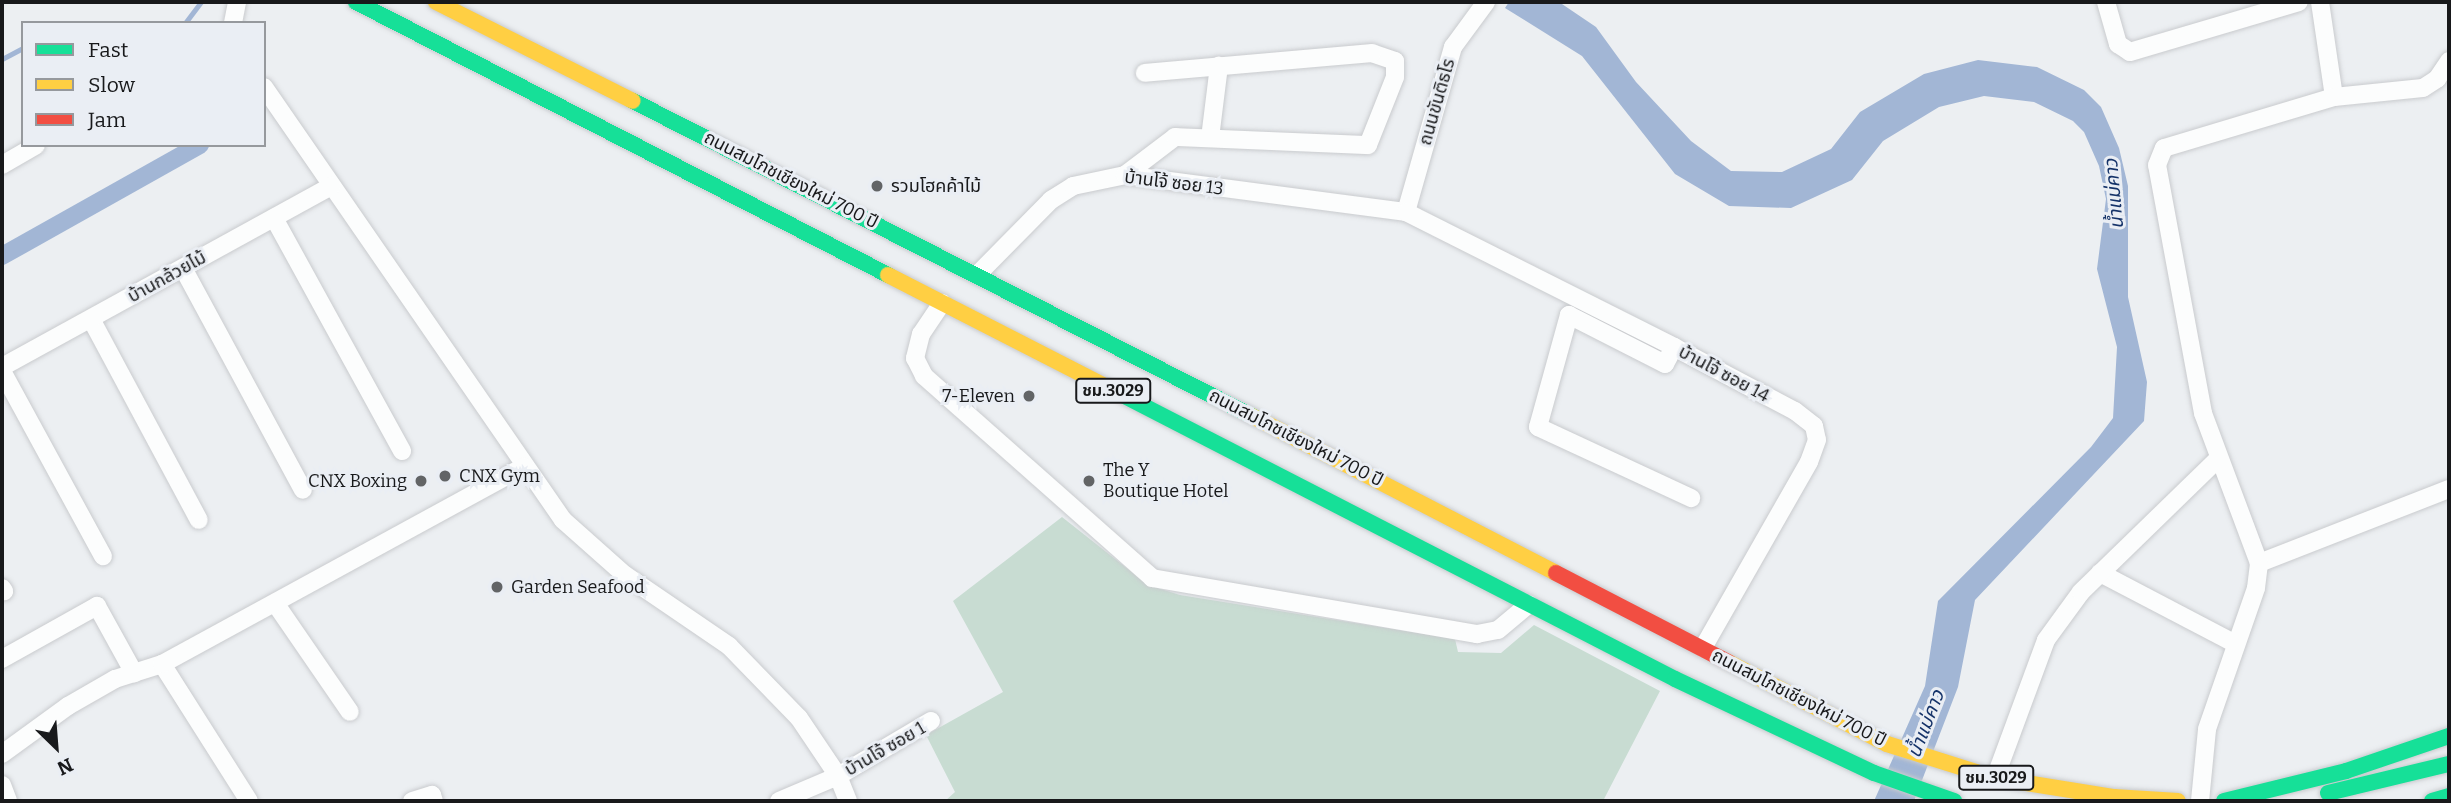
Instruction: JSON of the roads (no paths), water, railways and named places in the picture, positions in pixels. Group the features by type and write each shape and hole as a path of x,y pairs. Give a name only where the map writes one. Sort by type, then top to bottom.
{"main road":[{"name":"ถนนสมโภชเชียงใหม่ 700 ปี","path":"356,2 1529,604 1874,773 1954,801"},
{"name":"ถนนสมโภชเชียงใหม่ 700 ปี","path":"436,2 978,274 1887,744 1942,764 1995,778 2114,797 2178,801"},
{"path":"2224,801 2346,771 2449,736"},
{"path":"2266,801 2345,790 2449,764"},
{"path":"2432,801 2449,796"}],"street":[{"path":"233,21 237,2"},
{"path":"2106,2 2118,44 2130,52 2299,2"},
{"path":"2320,2 2334,97"},
{"name":"ถนนขันติธโร","path":"1406,212 1453,47 1484,4"},
{"path":"1125,175 1175,137 1368,145 1395,77 1395,61 1372,53 1145,73"},
{"path":"2200,801 2207,729 2234,643 2256,588 2259,562 2219,458 2196,385 2157,165 2164,148 2334,97 2423,88 2437,79 2449,61"},
{"path":"1210,138 1219,66"},
{"path":"266,90 563,520 625,575 729,646 799,718 838,776 848,801"},
{"path":"2,165 33,147"},
{"name":"บ้านโจ้ ซอย 13","path":"978,274 1051,200 1073,186 1125,175 1406,212"},
{"name":"บ้านกล้วยไม้","path":"2,369 331,186"},
{"name":"บ้านโจ้ ซอย 14","path":"1406,212 1674,347 1795,411 1814,426 1817,440 1703,648"},
{"path":"274,218 402,451"},
{"path":"183,268 303,490"},
{"path":"942,303 921,334 915,358 925,376 1152,578 1477,634 1498,630 1529,604"},
{"path":"1674,347 1665,364 1569,315 1538,427 1691,498"},
{"path":"91,319 199,520"},
{"path":"2,369 103,556"},
{"path":"1995,778 2046,640 2101,573 2219,458"},
{"path":"2,754 68,706 134,673 162,664 524,467"},
{"path":"2259,562 2449,489"},
{"path":"2101,573 2234,643"},
{"path":"275,603 350,712"},
{"path":"2,659 97,606 134,673"},
{"path":"162,664 248,801"},
{"name":"บ้านโจ้ ซอย 1","path":"779,801 838,776 932,721"},
{"path":"2,785 8,801"},
{"path":"412,801 432,795 434,801"}],"water":[{"name":"น้ำแม่คาว","path":"1509,2 1559,2 1596,27 1636,82 1691,141 1731,171 1782,172 1831,149 1860,112 1924,74 1978,60 2037,67 2084,90 2101,107 2119,148 2128,186 2128,297 2147,382 2144,421 1975,600 1958,687 1914,801 1874,801 1925,686 1938,601 2091,447 2113,418 2117,347 2097,269 2106,199 2099,166 2084,132 2073,121 2034,102 1984,96 1939,107 1883,141 1852,180 1791,208 1729,206 1675,174 1582,56 1505,8"}],"waterway":[{"path":"187,21 201,2"},
{"path":"2,59 21,49"},
{"path":"2,256 196,147"}],"place":[{"name":"รวมโฮคค้าไม้","path":"877,186"},
{"name":"7-Eleven","path":"1029,396"},
{"name":"CNX Gym","path":"445,476"},
{"name":"CNX Boxing","path":"421,481"},
{"name":"The Y Boutique Hotel","path":"1089,481"},
{"name":"Garden Seafood","path":"497,587"}]}
